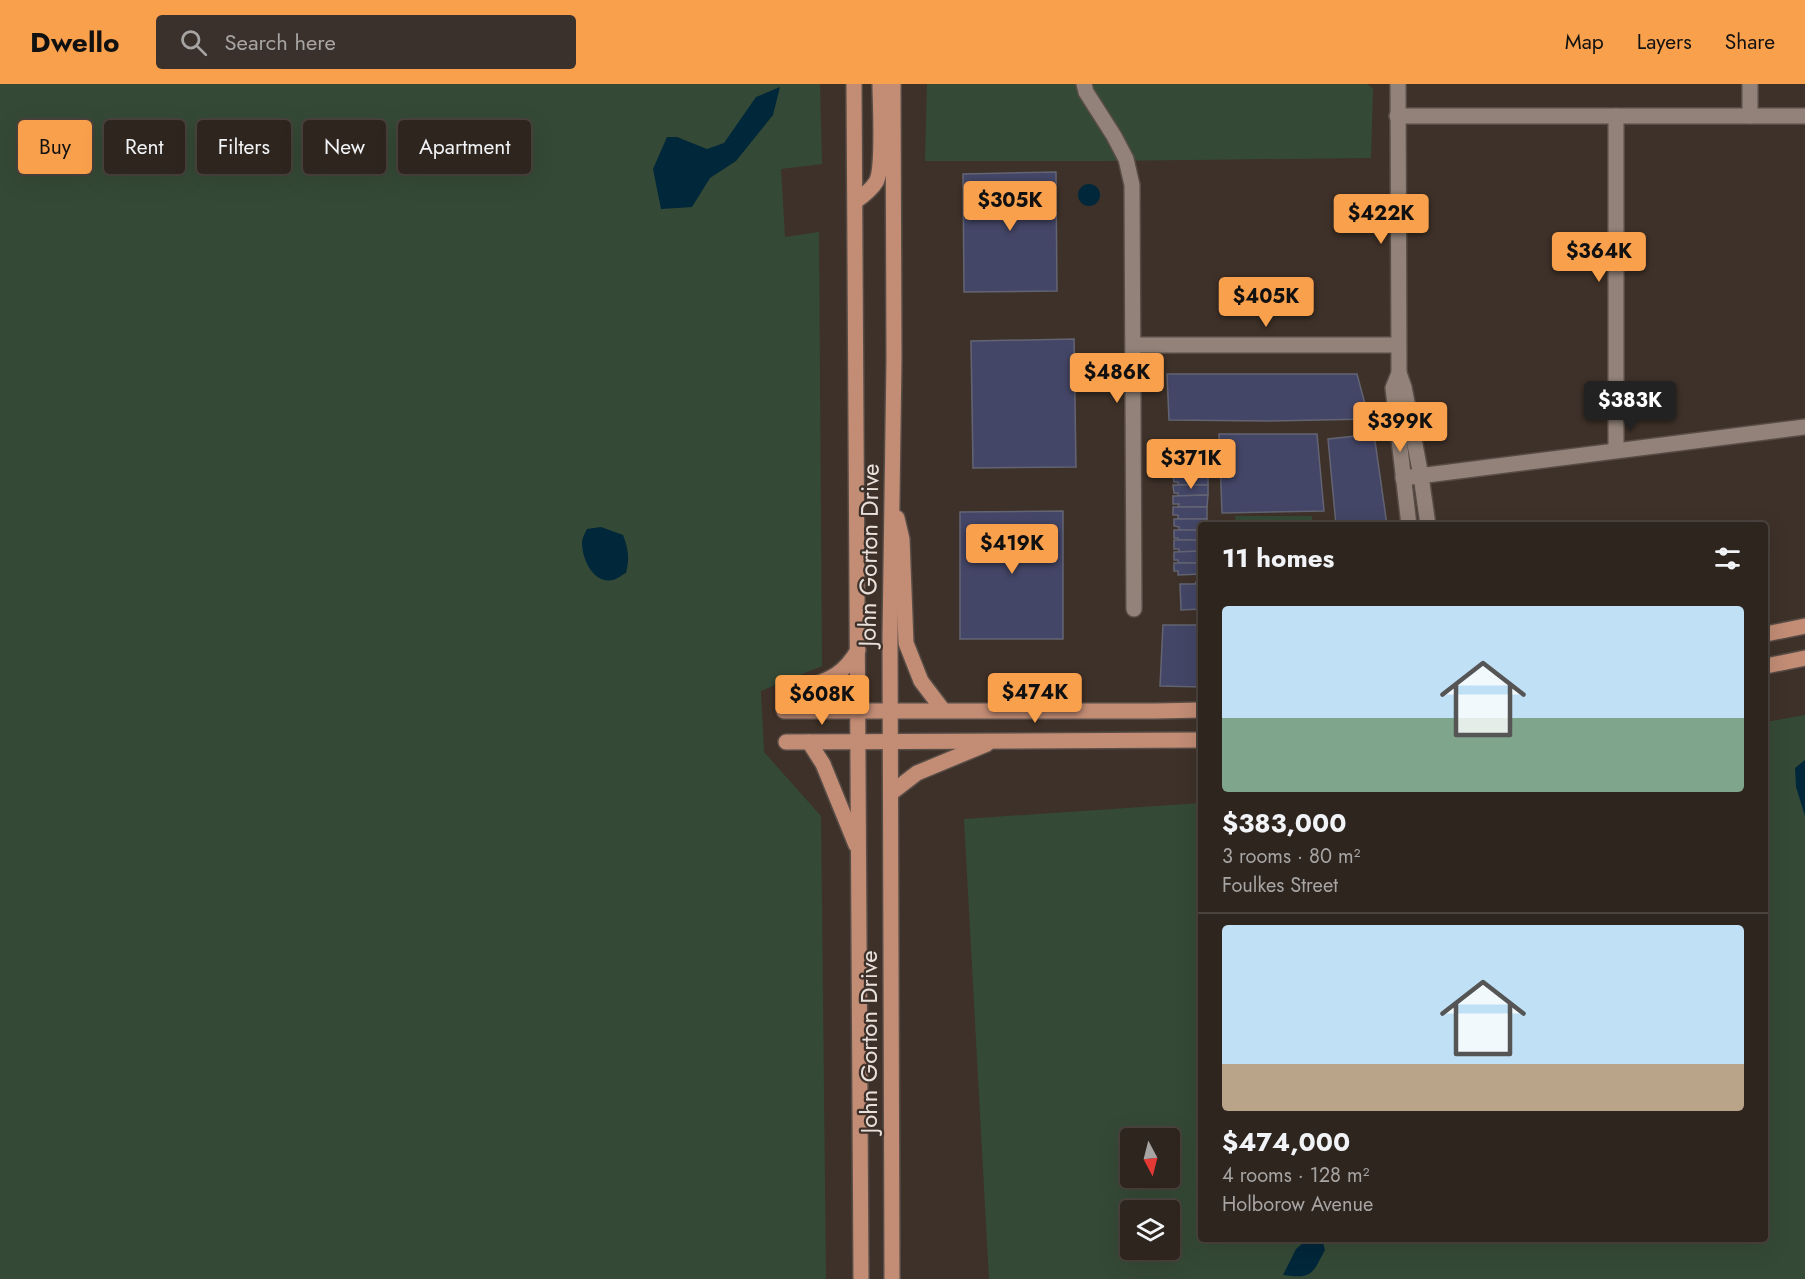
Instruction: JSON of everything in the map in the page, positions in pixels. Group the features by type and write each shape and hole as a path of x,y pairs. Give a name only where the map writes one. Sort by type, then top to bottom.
{"main road":[{"name":"John Gorton Drive","path":"854,84 861,1279"},
{"path":"856,201 877,180 880,155 880,84"},
{"name":"John Gorton Drive","path":"892,1279 890,710 894,359 893,84"},
{"path":"892,495 902,539 906,643 921,681 943,710"},
{"path":"1768,634 1805,626"},
{"path":"858,650 842,672 795,692 784,711 1198,710"},
{"path":"1768,666 1805,658"},
{"path":"786,742 1198,740"},
{"path":"891,793 917,772 995,741"},
{"path":"809,742 823,764 859,853"}],"street":[{"path":"1084,84 1086,92 1126,159 1132,185 1134,609"},
{"path":"1398,84 1399,373 1404,387 1428,522"},
{"path":"1750,84 1750,116"},
{"path":"1397,116 1805,116"},
{"path":"1616,116 1616,450"},
{"path":"1134,345 1398,345"},
{"path":"1399,373 1393,388 1409,522"},
{"path":"1403,478 1805,427"}],"green space":[{"path":"0,84 820,84 822,164 781,169 785,237 819,232 822,666 761,691 764,752 821,816 826,1279 0,1279"},
{"path":"927,84 1367,84 1373,88 1371,158 925,161"},
{"path":"1235,516 1312,516 1312,522 1236,522"},
{"path":"1805,715 1805,1279 989,1279 964,819 1198,803 1198,1242 1768,1242 1768,722"}],"water":[{"path":"780,87 773,115 736,161 710,178 692,207 661,209 653,169 667,137 677,137 707,149 724,143 756,97"},
{"path":"1089,184 1097,187 1100,195 1097,203 1089,206 1081,203 1078,195 1081,187"},
{"path":"601,527 623,535 627,549 626,573 613,580 606,580 594,574 584,556 582,541 587,529"},
{"path":"1805,760 1805,816 1796,787 1795,768"},
{"path":"1304,1242 1323,1242 1325,1250 1310,1273 1300,1276 1283,1275 1296,1249"}],"building":[{"path":"1056,172 1057,291 964,292 963,174"},
{"path":"1074,339 1076,467 973,468 971,341"},
{"path":"1167,374 1357,374 1369,419 1169,420"},
{"path":"1219,434 1317,434 1324,511 1222,513"},
{"path":"1374,434 1387,522 1336,522 1328,439"},
{"path":"1174,451 1208,451 1208,463 1178,463 1178,459 1174,460"},
{"path":"1174,463 1208,463 1208,474 1178,474 1178,471 1174,470"},
{"path":"1173,474 1208,474 1208,485 1178,485 1178,482 1174,482"},
{"path":"1173,485 1208,485 1208,495 1178,496 1178,493 1174,493"},
{"path":"1208,495 1207,507 1178,507 1179,504 1173,504 1173,496"},
{"path":"1173,507 1207,507 1207,519 1178,519 1178,515 1173,515"},
{"path":"1063,511 1063,639 960,639 960,512"},
{"path":"1174,519 1207,519 1207,522 1198,522 1198,530 1179,530 1179,527 1174,526"},
{"path":"1174,530 1198,530 1198,540 1174,538"},
{"path":"1174,540 1198,540 1198,551 1179,552 1179,549 1174,549"},
{"path":"1198,551 1198,563 1178,563 1178,560 1174,560 1174,552"},
{"path":"1174,563 1198,563 1198,574 1178,575 1178,571 1174,571"},
{"path":"1198,582 1198,609 1181,610 1180,584"},
{"path":"1163,625 1198,625 1198,687 1160,686"}]}
